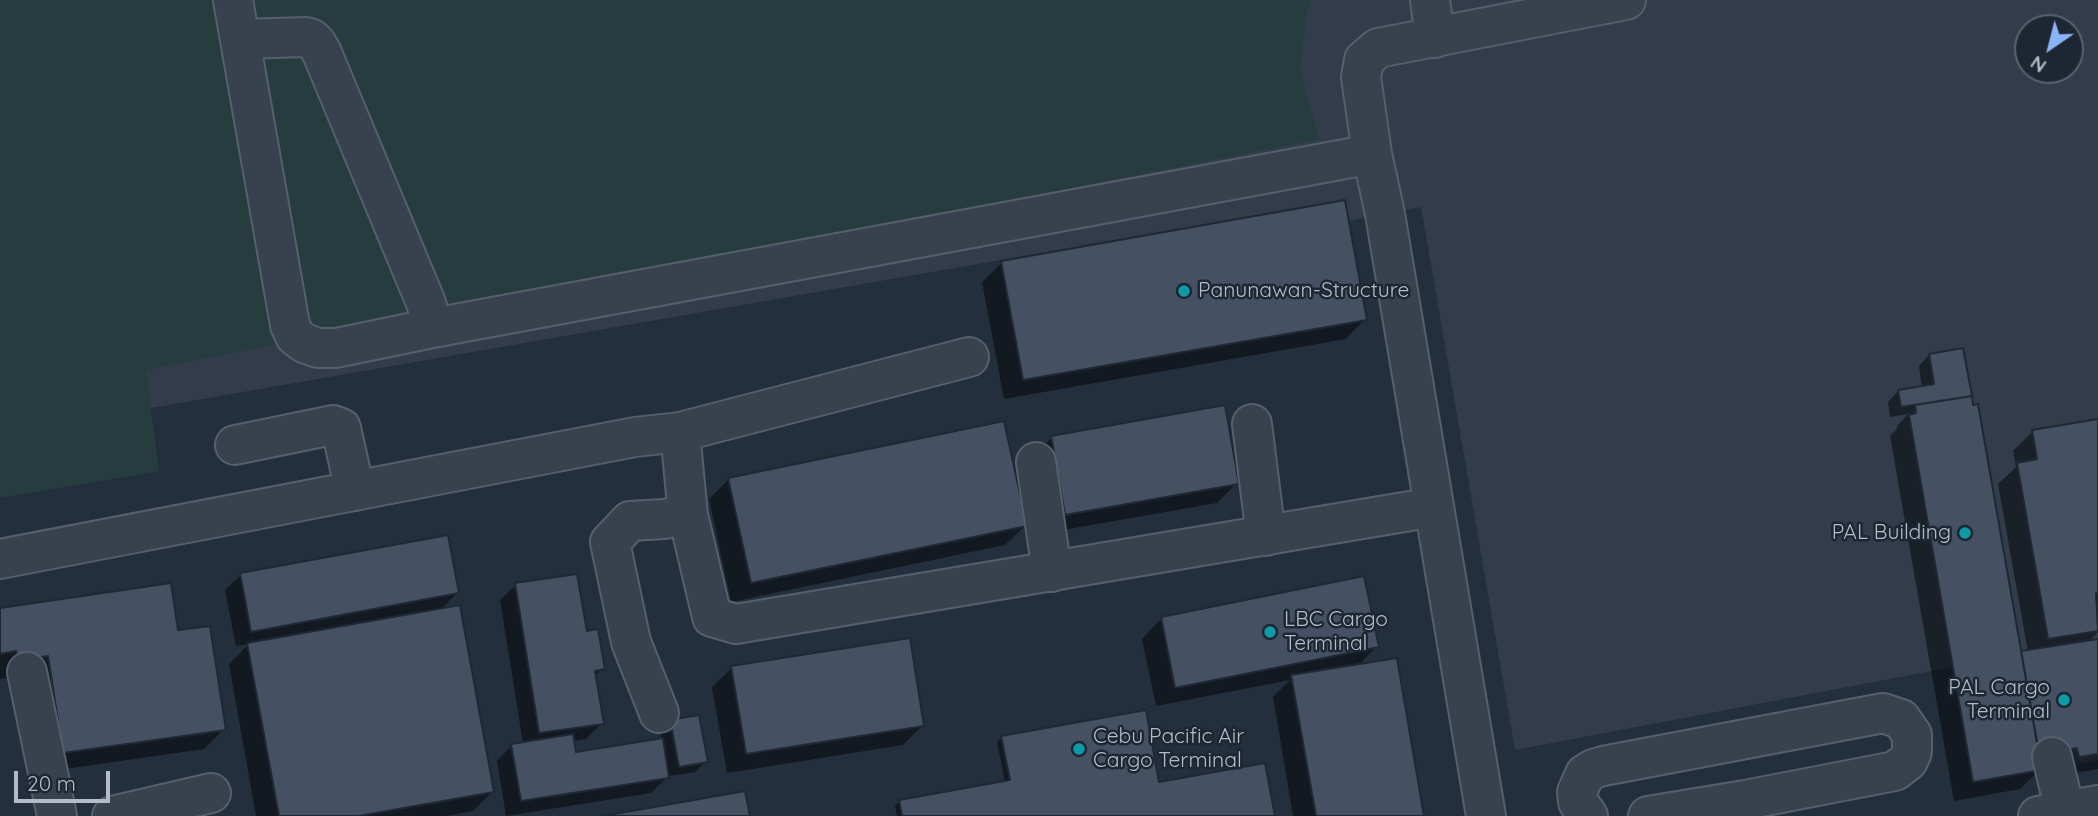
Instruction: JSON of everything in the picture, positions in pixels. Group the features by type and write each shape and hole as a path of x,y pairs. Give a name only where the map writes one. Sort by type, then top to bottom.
{"street":[{"path":"233,0 288,314 295,336 318,348 336,348 1372,155"},
{"path":"1430,0 1435,38"},
{"path":"1486,816 1385,214 1372,155 1362,77 1364,60 1378,48 1626,0"},
{"path":"240,39 306,37 317,44 426,303 433,328"},
{"path":"0,559 635,438 680,432 970,357"},
{"path":"1252,424 1266,536"},
{"path":"235,444 334,425 341,428 355,491"},
{"path":"680,432 688,515 712,617 736,624 1434,507"},
{"path":"1036,462 1052,572"},
{"path":"659,713 631,642 610,542 630,521 688,515"},
{"path":"27,672 57,816"},
{"path":"1588,816 1578,802 1577,792 1585,774 1593,769 1883,713 1901,719 1912,735 1909,761 1895,771 1747,808 1648,816"},
{"path":"1734,741 1747,808"},
{"path":"2053,757 2067,811"},
{"path":"112,816 211,793"}],"shaded area":[{"path":"0,0 2098,0 2098,760 1973,782 1953,667 1515,750 1421,207 1349,221 1345,200 71,422"}],"green space":[{"path":"0,0 1311,0 1307,10 1300,70 1319,139 146,370 159,471 0,498"}],"building":[{"name":"Panunawan-Structure","path":"1345,200 1367,320 1023,380 1001,261"},
{"path":"1963,348 1972,396 1901,407 1898,390 1934,384 1929,354"},
{"name":"PAL Building","path":"1972,396 1973,405 1978,404 2042,770 1973,782 1909,415 1916,413 1915,405"},
{"path":"1225,405 1239,484 1065,515 1051,436"},
{"path":"2098,419 2098,631 2048,639 2017,463 2037,459 2032,430"},
{"path":"1004,421 1027,526 751,583 728,478"},
{"path":"448,535 459,593 251,632 240,573"},
{"path":"577,574 587,631 598,629 605,669 595,671 604,724 539,733 515,583"},
{"name":"LBC Cargo Terminal","path":"1364,576 1379,647 1175,688 1161,617"},
{"path":"171,583 178,630 210,626 226,730 63,753 48,656 18,661 16,651 0,654 0,608"},
{"path":"460,605 494,792 359,816 279,816 247,643"},
{"path":"910,638 924,726 746,754 731,666"},
{"name":"PAL Cargo Terminal","path":"2098,639 2098,754 2079,757 2077,748 2039,755 2021,651"},
{"path":"1397,658 1424,816 1316,816 1291,675"},
{"name":"Cebu Pacific Air Cargo Terminal","path":"1146,710 1159,782 1265,763 1275,816 902,816 899,800 1010,780 1001,736"},
{"path":"699,715 708,762 679,767 670,720"},
{"path":"573,734 576,752 663,738 669,778 521,801 511,744"},
{"path":"745,791 750,816 603,816"}],"place":[{"name":"Panunawan-Structure","path":"1184,291"},
{"name":"PAL Building","path":"1965,533"},
{"name":"LBC Cargo Terminal","path":"1270,632"},
{"name":"PAL Cargo Terminal","path":"2064,700"},
{"name":"Cebu Pacific Air Cargo Terminal","path":"1079,749"}]}
